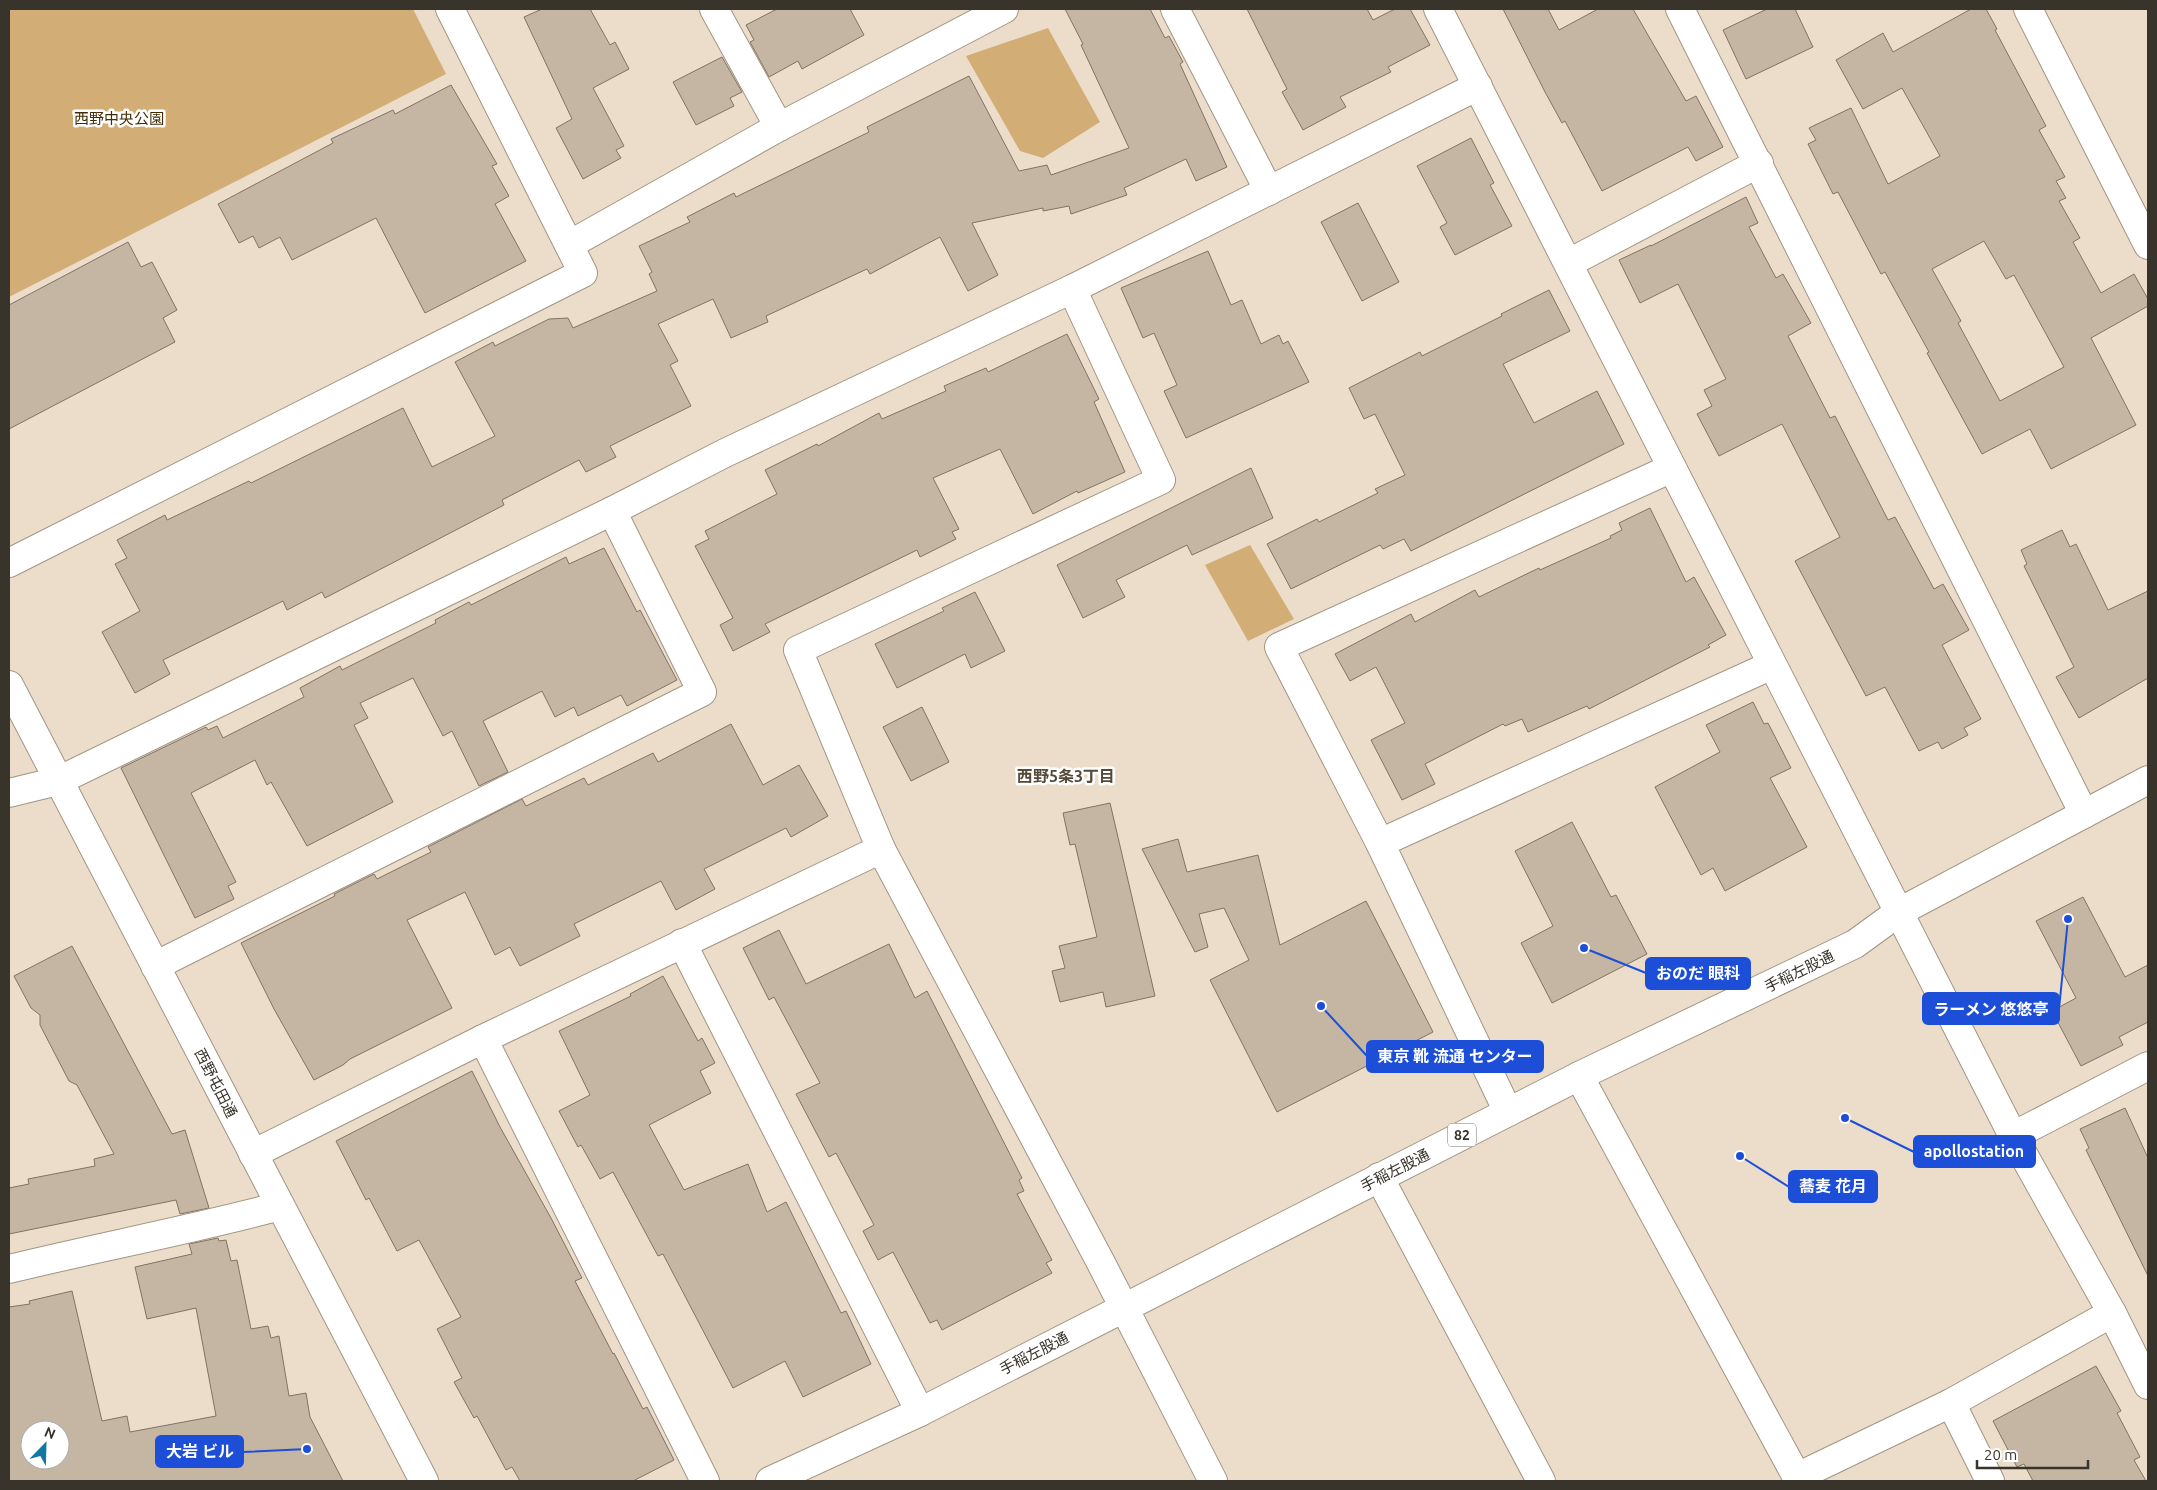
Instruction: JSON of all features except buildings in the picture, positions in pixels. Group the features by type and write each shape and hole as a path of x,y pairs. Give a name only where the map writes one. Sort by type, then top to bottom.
{"street":[{"path":"9,563 583,273 450,9"},
{"path":"714,9 779,127"},
{"path":"569,244 779,127 963,18 1004,9"},
{"path":"1175,9 1269,191"},
{"path":"1438,9 2013,1136 2112,1313 2148,1385"},
{"path":"1680,9 1759,162 2084,814"},
{"path":"2028,9 2148,245"},
{"path":"9,793 58,781 612,511 725,453 1072,289 1478,86"},
{"path":"1569,263 1759,162"},
{"path":"1072,289 1161,480 798,650 881,849 1124,1307 1213,1481"},
{"path":"1508,1112 1380,843 1278,647 1672,468"},
{"path":"155,966 702,692 612,511"},
{"path":"1380,843 1772,665"},
{"name":"西野屯田通","path":"9,685 424,1481"},
{"name":"手稲左股通","path":"770,1481 920,1412 1579,1076 1855,944 1899,912 2148,780"},
{"path":"253,1154 483,1038 881,849"},
{"path":"682,943 920,1412"},
{"path":"483,1038 705,1481"},
{"path":"2013,1136 2148,1066"},
{"path":"1579,1076 1798,1479 1951,1403 2112,1313"},
{"path":"1380,1177 1541,1481"},
{"path":"9,1269 236,1218 280,1206"},
{"path":"1951,1403 1990,1481"}],"green space":[{"name":"西野中央公園","path":"9,9 413,9 446,74 9,297"},
{"path":"1048,28 1100,122 1043,158 1020,151 966,56"},
{"path":"1250,545 1294,619 1248,641 1205,565"}],"place":[{"name":"ラーメン 悠悠亭","path":"2068,919"},
{"name":"おのだ 眼科","path":"1584,948"},
{"name":"東京 靴 流通 センター","path":"1321,1006"},
{"name":"apollostation","path":"1845,1118"},
{"name":"蕎麦 花月","path":"1740,1156"},
{"name":"大岩 ビル","path":"307,1449"}],"district":[{"name":"西野5条3丁目","path":"1066,776"}]}
